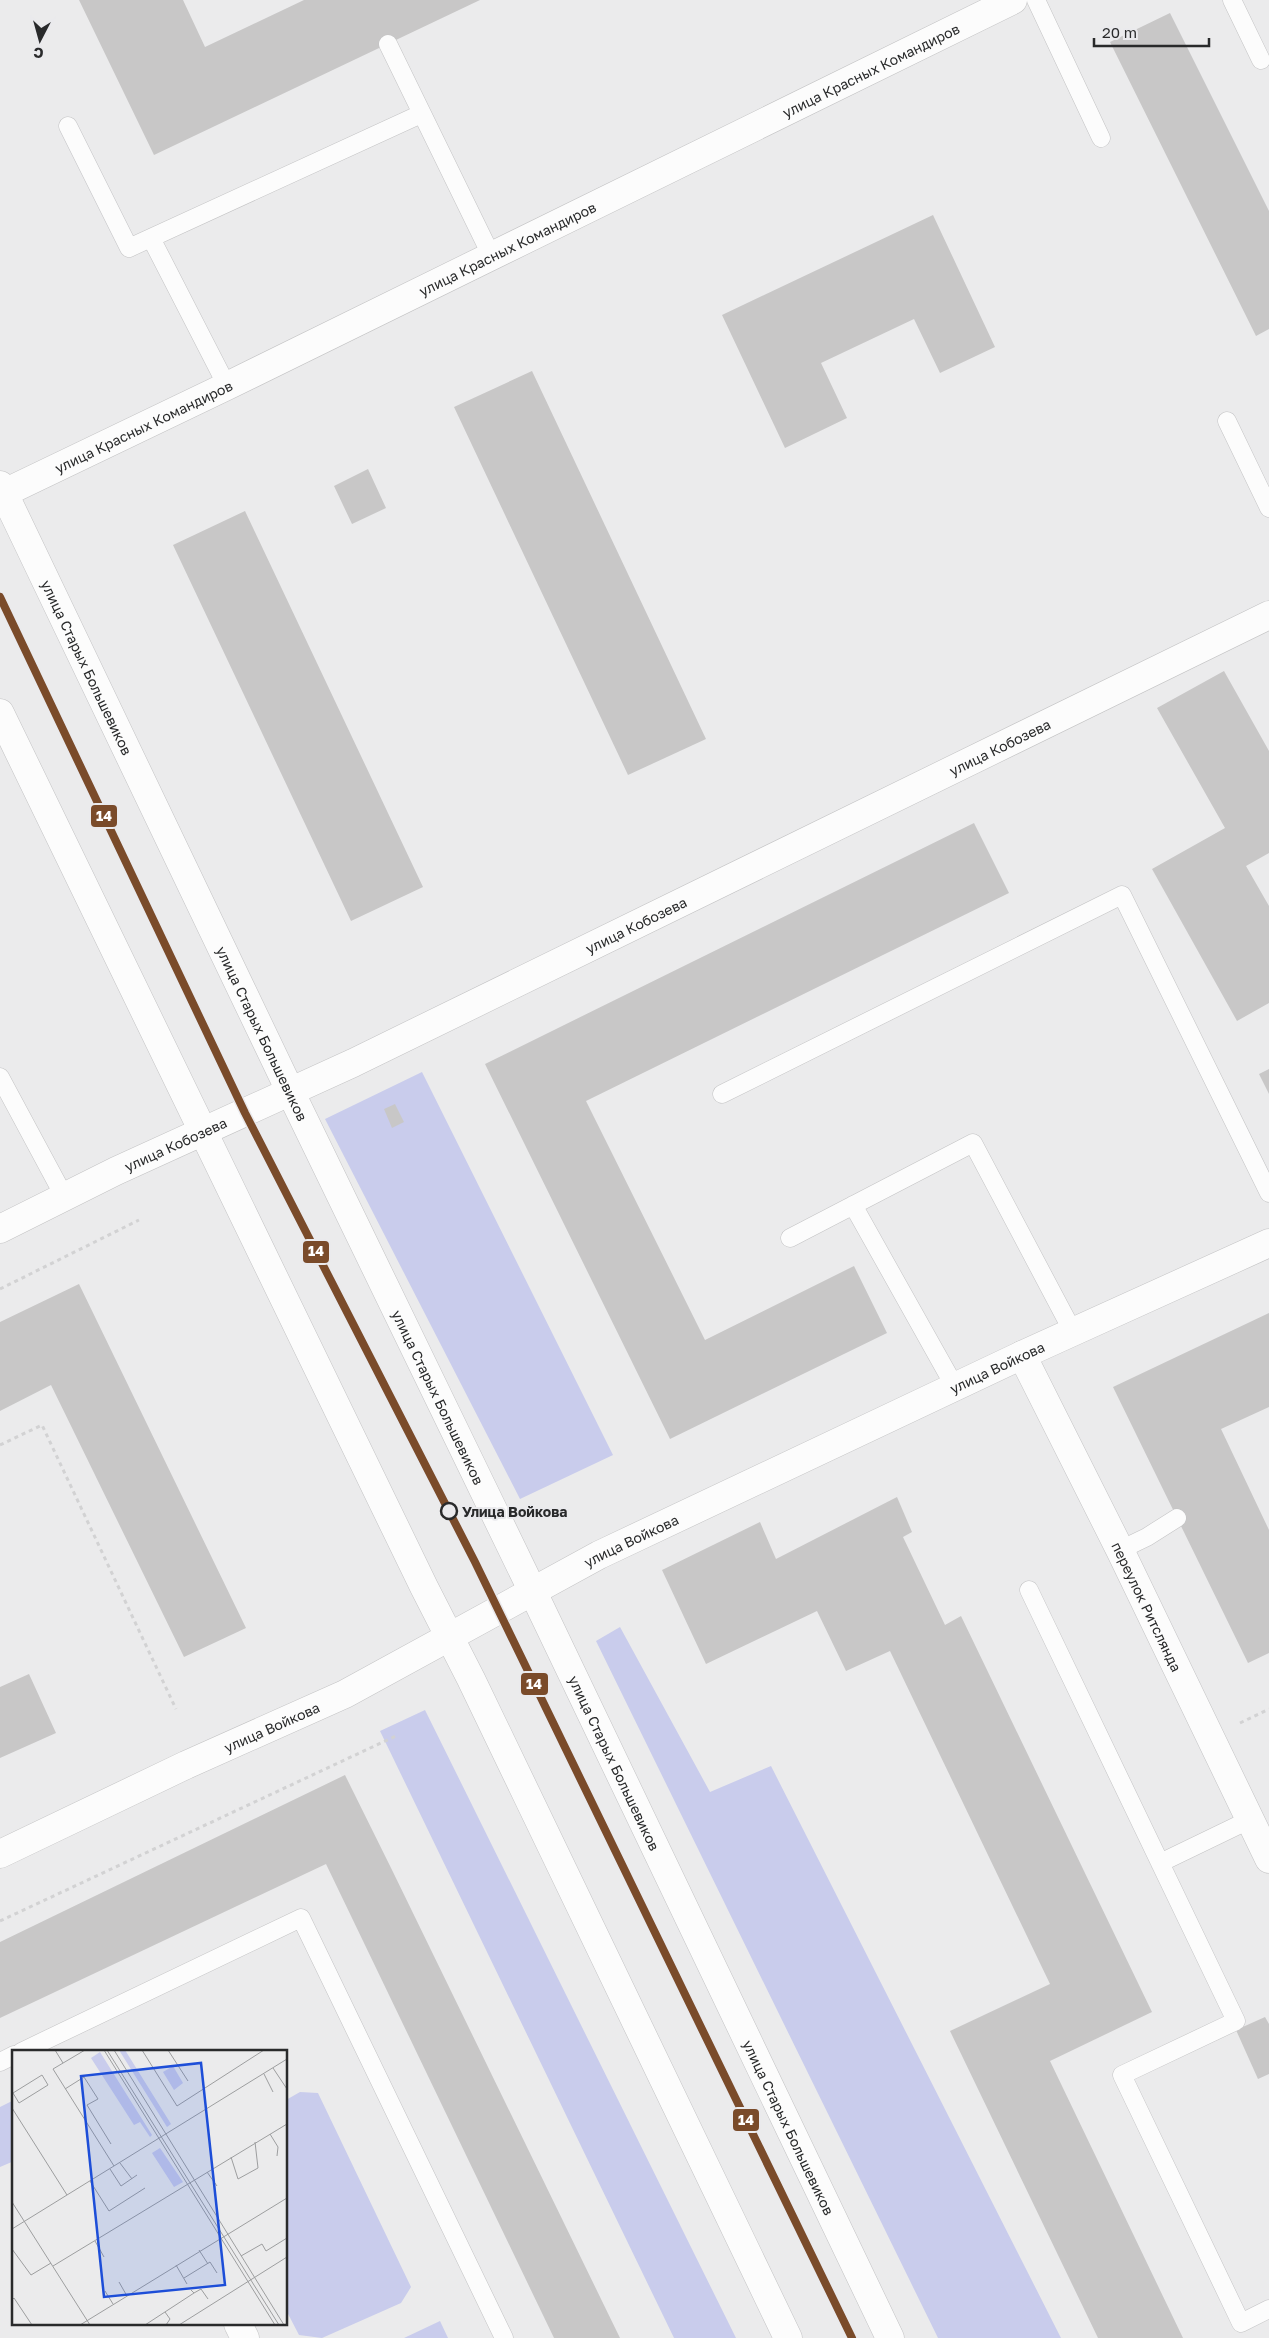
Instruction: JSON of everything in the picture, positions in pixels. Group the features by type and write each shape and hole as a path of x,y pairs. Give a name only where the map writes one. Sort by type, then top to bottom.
{"street":[{"name":"улица Красных Командиров","path":"1,491 227,386 1013,0"},
{"name":"улица Старых Большевиков","path":"1,491 532,1590 890,2338"},
{"name":"улица Кобозева","path":"0,1229 116,1171 291,1093 1269,615"},
{"path":"0,713 448,1636 476,1688 788,2338"},
{"name":"улица Войкова","path":"0,1854 186,1765 345,1694 608,1550 1022,1355 1269,1243"},
{"name":"переулок Ритслянда","path":"1022,1355 1120,1550 1269,1859"},
{"path":"239,2326 244,2338"}],"lane":[{"path":"1036,0 1100,138"},
{"path":"1232,0 1261,60"},
{"path":"388,44 491,255"},
{"path":"68,126 129,248 421,114"},
{"path":"151,238 227,386"},
{"path":"1226,421 1269,508"},
{"path":"722,1094 1122,895 1269,1192"},
{"path":"0,1077 65,1198"},
{"path":"790,1238 973,1143 1073,1332"},
{"path":"853,1205 956,1387"},
{"path":"1120,1550 1147,1537 1177,1518"},
{"path":"1029,1590 1236,2021 1122,2075 1241,2323 1269,2309"},
{"path":"1160,1863 1249,1820"},
{"path":"25,2050 301,1918 504,2338"},
{"path":"0,2062 12,2056"}],"path":[{"path":"0,1289 139,1220"},
{"path":"0,1445 42,1425 176,1709"},
{"path":"1238,1725 1269,1709"},
{"path":"0,1921 398,1735"}],"shaded area":[{"path":"422,1072 613,1455 520,1499 325,1119"},
{"path":"620,1627 710,1792 771,1766 1061,2338 938,2338 596,1641"},
{"path":"425,1710 736,2338 674,2338 380,1731"},
{"path":"300,2092 318,2093 411,2287 401,2303 322,2338 299,2335 288,2314 288,2099"},
{"path":"12,2101 12,2162 0,2167 0,2107"},
{"path":"440,2321 448,2338 404,2338"}],"building":[{"path":"79,0 183,0 205,47 304,0 480,0 154,155"},
{"path":"1170,13 1269,211 1269,329 1256,336 1110,42"},
{"path":"933,215 995,347 940,373 914,319 821,363 847,418 785,448 722,315"},
{"path":"532,371 706,739 628,775 454,407"},
{"path":"368,469 386,508 352,524 334,486"},
{"path":"245,511 423,887 351,921 173,545"},
{"path":"1224,671 1269,751 1269,853 1246,866 1269,906 1269,1003 1237,1021 1152,869 1225,828 1157,708"},
{"path":"974,823 1009,893 586,1101 705,1340 854,1266 887,1333 670,1439 485,1064"},
{"path":"1269,1069 1269,1094 1259,1074"},
{"path":"395,1104 404,1122 392,1128 384,1109"},
{"path":"79,1284 246,1628 184,1657 51,1385 0,1411 0,1322"},
{"path":"1269,1313 1269,1407 1221,1429 1269,1530 1269,1653 1248,1663 1113,1387"},
{"path":"897,1497 912,1532 903,1537 945,1625 961,1616 1152,2012 1050,2061 1183,2338 1098,2338 950,2031 1050,1984 890,1651 846,1671 817,1611 706,1664 662,1570 760,1522 776,1559"},
{"path":"29,1674 56,1733 0,1758 0,1687"},
{"path":"345,1775 620,2338 554,2338 326,1864 0,2018 0,1942"},
{"path":"1265,2017 1269,2024 1269,2074 1258,2079 1236,2030"}],"transit line":[{"name":"14","path":"0,597 245,1113 475,1562 852,2338"}],"place":[{"name":"Улица Войкова","path":"449,1511"}]}
